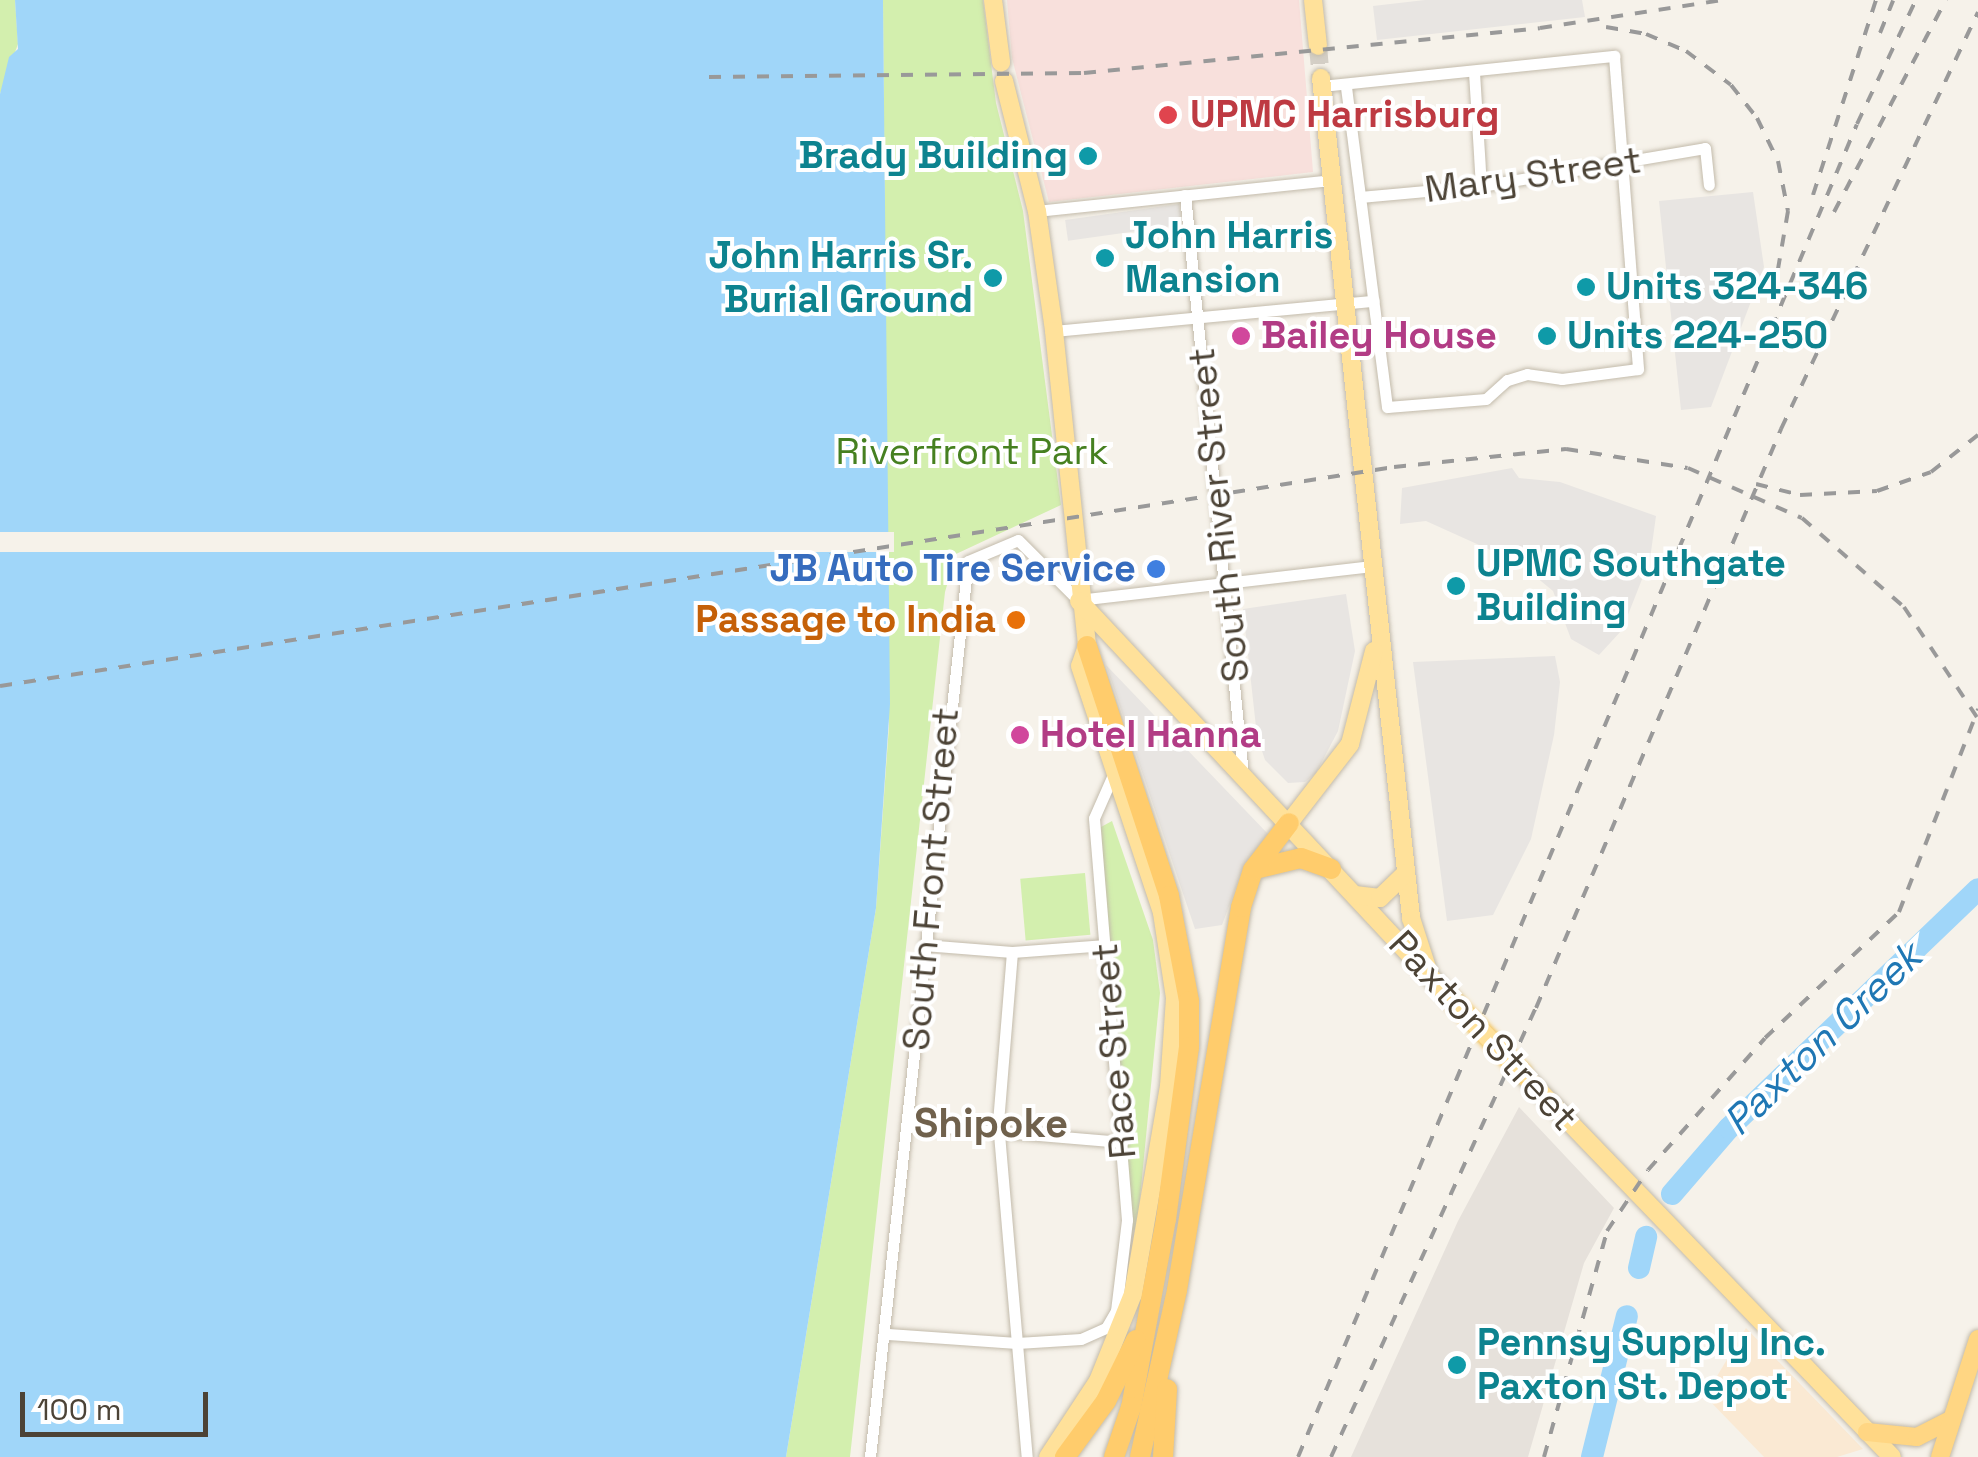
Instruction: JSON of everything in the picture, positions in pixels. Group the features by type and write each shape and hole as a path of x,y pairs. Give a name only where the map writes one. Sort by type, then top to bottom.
{"highway":[{"path":"1087,646 1170,896 1189,1001 1178,1142 1131,1407 1114,1457"},
{"path":"1140,1457 1177,1290 1234,939 1253,870 1289,823"},
{"path":"1253,870 1301,858 1331,869"},
{"path":"1163,1457 1177,1290"},
{"path":"1065,1457 1106,1401 1148,1310"},
{"path":"1940,1457 1978,1339"},
{"path":"1868,1432 1917,1438 1952,1419"}],"main road":[{"path":"994,0 1002,72 1036,211 1054,331 1078,600 1087,646 1080,666 1169,943 1174,1051 1127,1314 1086,1405 1048,1457"},
{"path":"1313,0 1318,46"},
{"path":"1322,82 1406,873 1415,939 1430,977"},
{"name":"Paxton Street","path":"1078,600 1430,977 1892,1457"},
{"path":"1289,823 1338,762 1361,718 1376,606"},
{"path":"1354,894 1380,898 1406,873"}],"street":[{"path":"1322,82 1346,86 1614,56 1638,369 1562,379 1527,374 1506,380 1486,399 1387,407 1346,86"},
{"path":"1474,72 1482,186"},
{"name":"Mary Street","path":"1360,197 1482,186 1705,148 1708,185"},
{"path":"1036,211 1332,180"},
{"name":"South River Street","path":"1185,195 1243,775"},
{"path":"1054,331 1374,301"},
{"name":"South Front Street","path":"872,1457 968,561 1018,540 1078,600"},
{"path":"1078,600 1372,566"},
{"name":"Race Street","path":"1017,1343 1082,1339 1106,1328 1126,1265 1122,1142 1094,818 1113,775"},
{"path":"924,945 1012,952 1106,945"},
{"path":"1012,952 1001,1134 1027,1457"},
{"path":"908,1124 1122,1142"},
{"path":"888,1334 1017,1343"}],"shaded area":[{"name":"UPMC Harrisburg","path":"1007,0 1299,0 1313,172 1049,202 1012,58"},
{"path":"1425,0 1582,0 1585,17 1377,40 1373,6"},
{"path":"1753,192 1764,267 1711,407 1681,410 1659,201"},
{"path":"1179,204 1182,225 1068,241 1065,220"},
{"path":"1512,468 1519,478 1560,482 1656,516 1650,559 1622,630 1599,655 1571,639 1553,591 1519,563 1426,521 1400,524 1402,488"},
{"path":"1346,594 1355,651 1338,731 1316,773 1305,782 1288,783 1265,760 1257,736 1243,609"},
{"path":"1555,656 1560,682 1554,735 1531,839 1493,915 1447,921 1413,662"},
{"path":"1106,665 1269,835 1244,866 1222,925 1195,929"},
{"path":"1519,1107 1614,1208 1584,1263 1528,1457 1351,1457 1458,1221"},
{"path":"1746,1328 1863,1449 1837,1457 1764,1457 1705,1396"}],"green space":[{"path":"0,0 15,0 18,44 0,94"},
{"name":"Riverfront Park","path":"883,0 983,0 996,103 1023,211 1061,505 956,554 945,592 850,1457 786,1457 876,908 889,726"},
{"path":"1112,821 1153,940 1160,993 1137,1229 1130,1231 1101,827"},
{"path":"1085,873 1090,935 1026,940 1020,879"}],"water":[{"path":"15,0 883,0 890,704 876,908 786,1457 0,1457 0,94 9,57 18,49"}],"pier":[{"path":"0,532 894,532 894,552 0,552"}],"waterway":[{"name":"Paxton Creek","path":"1672,1194 1729,1128 1978,889"},
{"name":"Paxton Creek","path":"1639,1268 1646,1237"},
{"name":"Paxton Creek","path":"1592,1457 1627,1316"}],"tunnel":[{"path":"1318,46 1321,78"}],"railway":[{"path":"709,77 1084,73 1540,28 1724,0"},
{"path":"1813,195 1876,0"},
{"path":"1880,33 1893,0"},
{"path":"1298,1457 1857,124 1916,0"},
{"path":"1834,212 1946,0"},
{"path":"1331,1457 1536,1008 1781,429 1978,12"},
{"path":"1606,27 1646,34 1686,51 1731,85 1757,118 1778,161 1788,211 1774,292"},
{"path":"1756,484 1800,495 1877,491 1931,472 1978,435"},
{"path":"0,686 1394,467 1566,449 1688,468 1802,518 1904,607 1978,719"},
{"path":"1544,1457 1607,1231 1648,1170 1765,1038 1899,912 1978,709"}],"place":[{"name":"UPMC Harrisburg","path":"1168,115"},
{"name":"Brady Building","path":"1088,156"},
{"name":"John Harris Mansion","path":"1105,258"},
{"name":"John Harris Sr. Burial Ground","path":"993,278"},
{"name":"Units 324-346","path":"1586,287"},
{"name":"Bailey House","path":"1241,336"},
{"name":"Units 224-250","path":"1547,336"},
{"name":"JB Auto Tire Service","path":"1156,569"},
{"name":"UPMC Southgate Building","path":"1456,586"},
{"name":"Passage to India","path":"1016,620"},
{"name":"Hotel Hanna","path":"1020,735"},
{"name":"Pennsy Supply Inc. Paxton St. Depot","path":"1457,1365"}],"district":[{"name":"Shipoke","path":"991,1124"}]}
